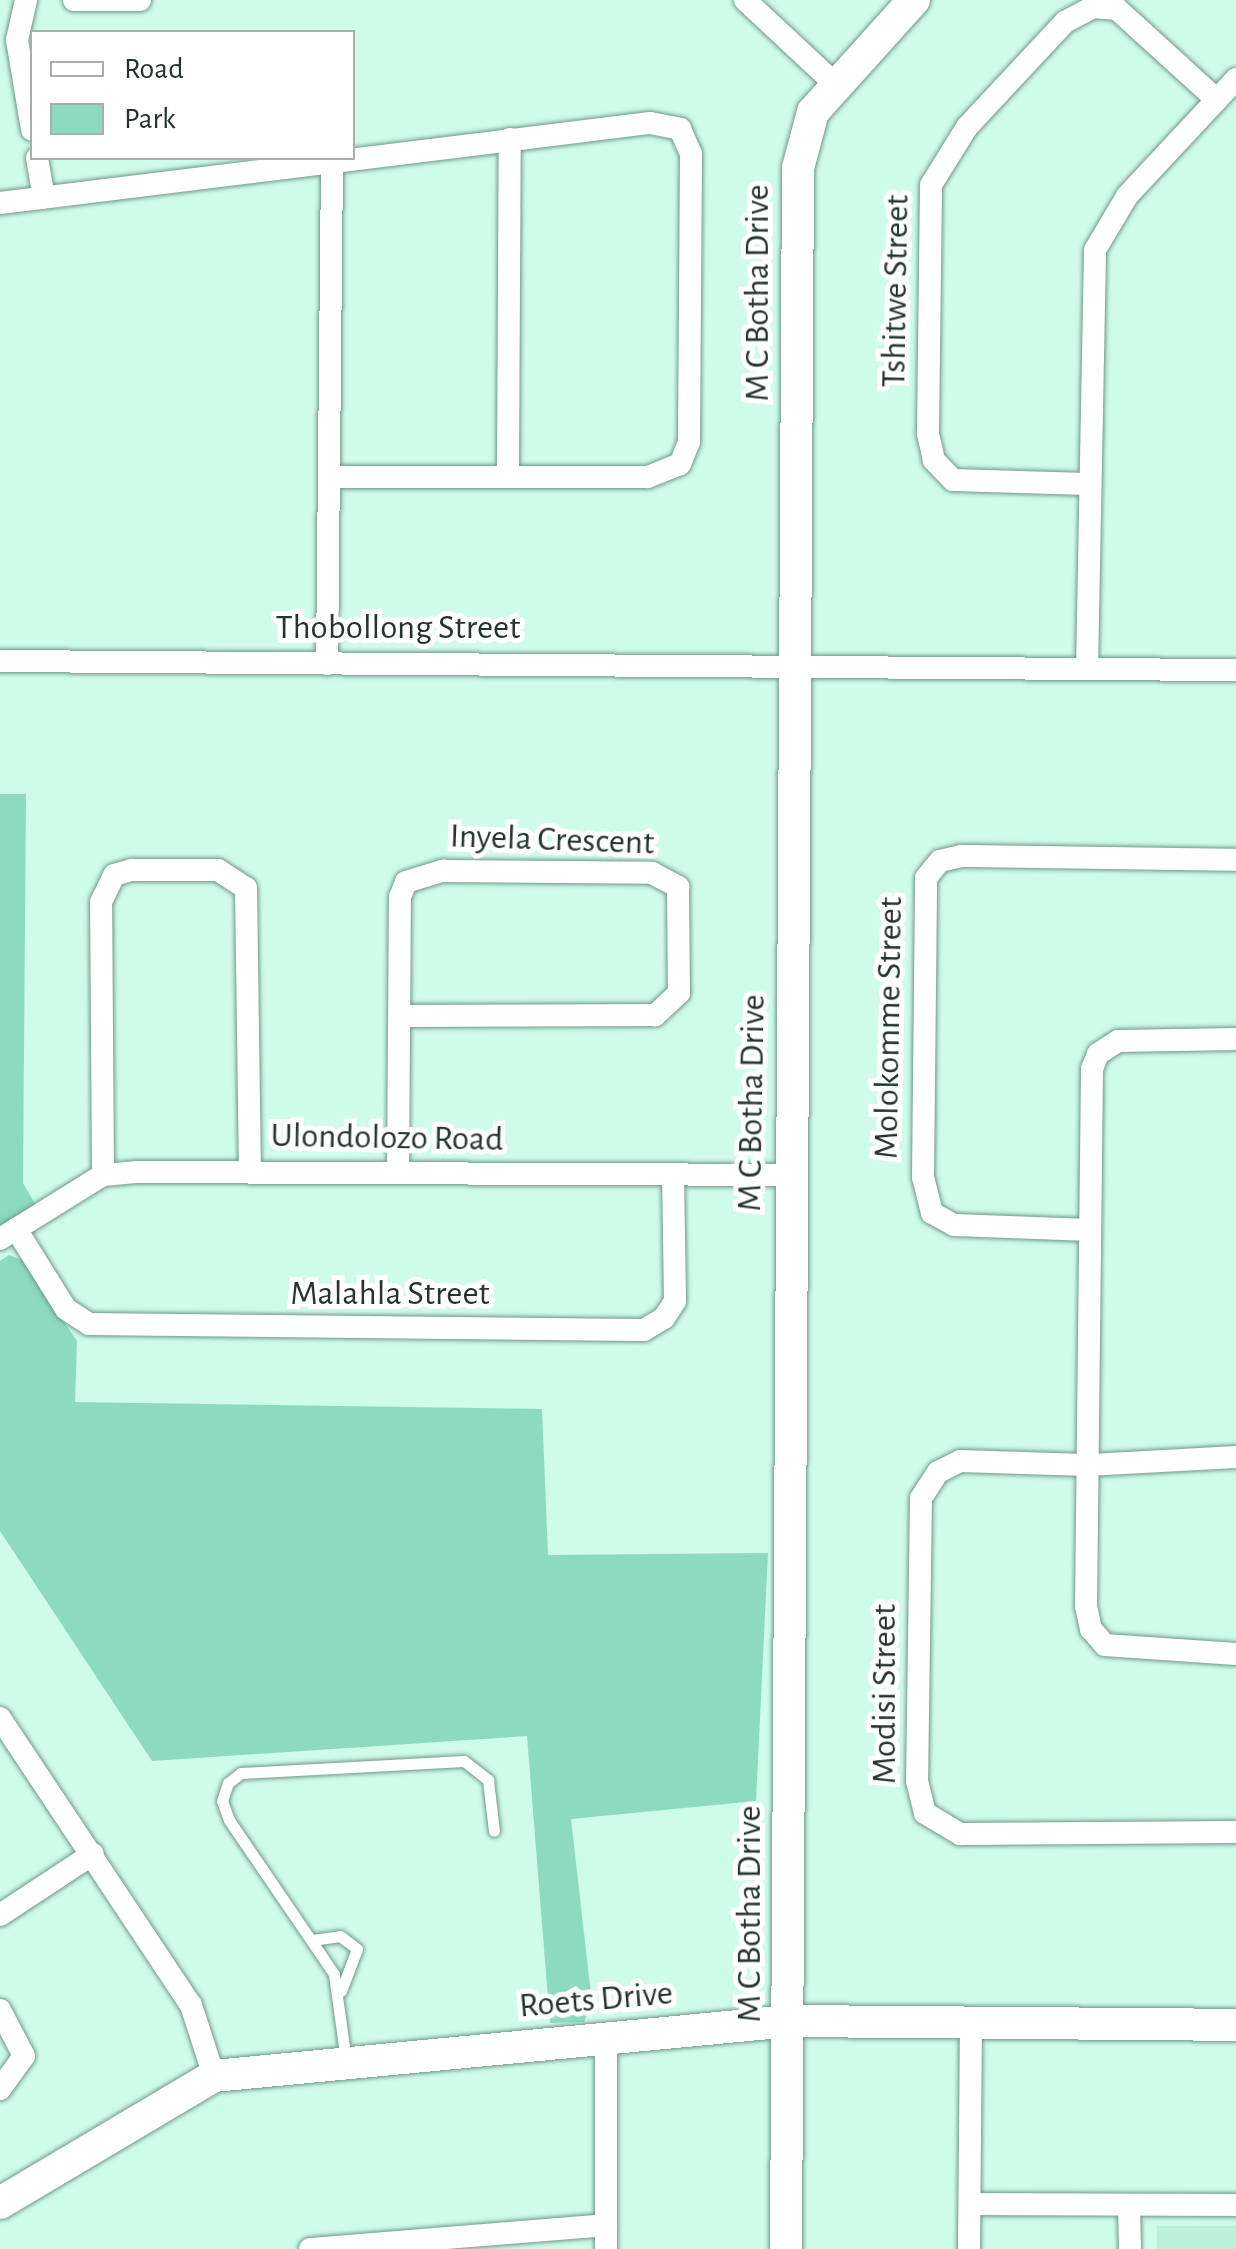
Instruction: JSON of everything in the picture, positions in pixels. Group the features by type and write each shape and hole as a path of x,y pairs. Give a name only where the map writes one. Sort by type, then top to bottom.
{"street":[{"path":"26,0 18,40 30,117"},
{"path":"74,0 140,0"},
{"path":"745,0 835,84"},
{"name":"M C Botha Drive","path":"786,2249 791,2021 791,1175 798,168 805,124 835,84 914,0"},
{"name":"Tshitwe Street","path":"1086,484 953,480 934,460 928,433 931,185 967,128 1065,22 1093,7 1116,9 1217,100"},
{"path":"1087,669 1090,274 1100,234 1236,78"},
{"path":"332,477 508,473 647,477 672,470 686,455 691,154 674,125 510,139 355,159"},
{"path":"508,473 510,139"},
{"path":"37,160 44,196"},
{"path":"0,202 347,160"},
{"path":"327,664 332,477 332,162"},
{"name":"Thobollong Street","path":"0,660 1236,670"},
{"name":"Molokomme Street","path":"1090,1230 954,1225 932,1213 922,1177 926,878 940,862 961,856 1236,860"},
{"path":"8,1234 103,1175 101,909 114,875 132,870 218,870 246,888 250,1171"},
{"name":"Inyela Crescent","path":"398,1173 400,897 420,873 652,873 678,887 678,993 655,1015 402,1016"},
{"path":"1236,1039 1118,1041 1098,1054 1092,1069 1086,1465 1086,1606 1096,1638 1118,1648 1236,1654"},
{"name":"Ulondolozo Road","path":"103,1175 250,1171 791,1175"},
{"name":"Malahla Street","path":"8,1234 59,1299 89,1324 644,1330 664,1318 674,1301 674,1176"},
{"path":"1086,1465 1236,1457"},
{"name":"Modisi Street","path":"1086,1465 960,1461 938,1472 924,1490 920,1803 932,1822 960,1834 1236,1832"},
{"path":"0,1718 191,2005 214,2076"},
{"path":"0,1915 93,1854"},
{"path":"0,2010 24,2056 0,2089"},
{"name":"Roets Drive","path":"0,2203 214,2076 791,2021 1236,2025"},
{"path":"969,2249 970,2021"},
{"path":"310,2249 606,2237 606,2038"},
{"path":"970,2204 1236,2206"},
{"path":"1129,2206 1130,2249"}],"lane":[{"path":"341,1991 312,1940 229,1820 222,1802 228,1784 242,1774 464,1762 488,1780 494,1831"},
{"path":"312,1940 340,1936 357,1949 341,1991 346,2063"}],"shaded area":[{"path":"1157,2226 1236,2226 1236,2249 1157,2249"}],"green space":[{"path":"0,794 26,794 23,1183 38,1209 0,1233"},
{"path":"9,1255 22,1260 77,1341 75,1402 542,1409 548,1555 768,1553 756,1801 571,1819 592,2003 584,2022 550,2023 527,1736 152,1761 0,1531 0,1261"}]}
